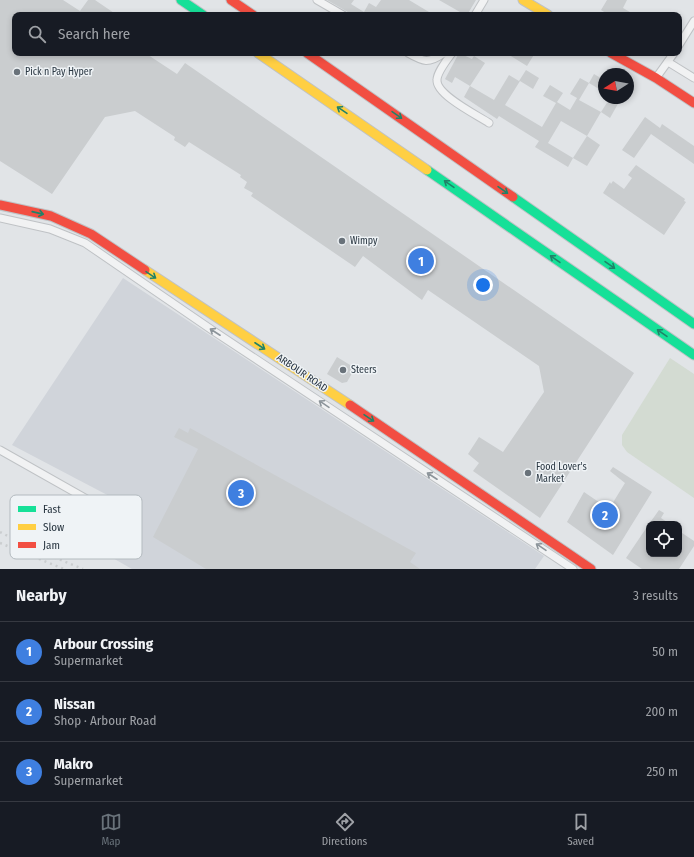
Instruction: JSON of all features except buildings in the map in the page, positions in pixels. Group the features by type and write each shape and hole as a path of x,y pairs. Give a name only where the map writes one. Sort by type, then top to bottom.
{"main road":[{"path":"181,0 199,12"},
{"path":"231,0 249,12"},
{"path":"523,0 543,12"},
{"path":"262,56 694,355"},
{"path":"311,56 694,324"},
{"path":"616,56 656,78 694,103"},
{"name":"ARBOUR ROAD","path":"0,205 51,216 91,234 397,436 591,569"}],"street":[{"path":"318,0 338,12"},
{"path":"477,12 484,0"},
{"path":"682,40 694,21"},
{"path":"416,56 429,61 438,56"},
{"path":"450,56 437,76 438,87 445,95 489,123"},
{"path":"656,78 672,56"},
{"path":"668,62 694,78"},
{"name":"ARBOUR ROAD","path":"0,218 50,229 85,243 212,330 573,569"},
{"path":"0,450 80,495"}],"shaded area":[{"path":"123,278 544,556 535,569 132,569 114,559 142,559 142,495 107,495 12,445"},
{"path":"670,358 694,374 694,498 627,452 622,445 622,435"}],"railway":[{"path":"0,532 10,537"},
{"path":"0,543 10,547"},
{"path":"39,559 64,569"},
{"path":"58,559 83,569"}],"traffic: fast":[{"path":"181,0 199,12"},
{"path":"427,170 694,355"},
{"path":"513,197 694,324"}],"traffic: slow":[{"path":"523,0 543,12"},
{"path":"262,56 427,170"},
{"path":"145,270 350,405"}],"traffic: jam":[{"path":"231,0 249,12"},
{"path":"311,56 513,197"},
{"path":"616,56 656,78 694,103"},
{"path":"0,205 51,216 91,234 145,270"},
{"path":"350,405 591,569"}],"place":[{"name":"Pick n Pay Hyper","path":"17,72"},
{"name":"Wimpy","path":"342,241"},
{"name":"Arbour Crossing","path":"421,261"},
{"name":"Steers","path":"343,370"},
{"name":"Food Lover's Market","path":"528,473"},
{"name":"Makro","path":"241,493"},
{"name":"Nissan","path":"605,515"}]}
